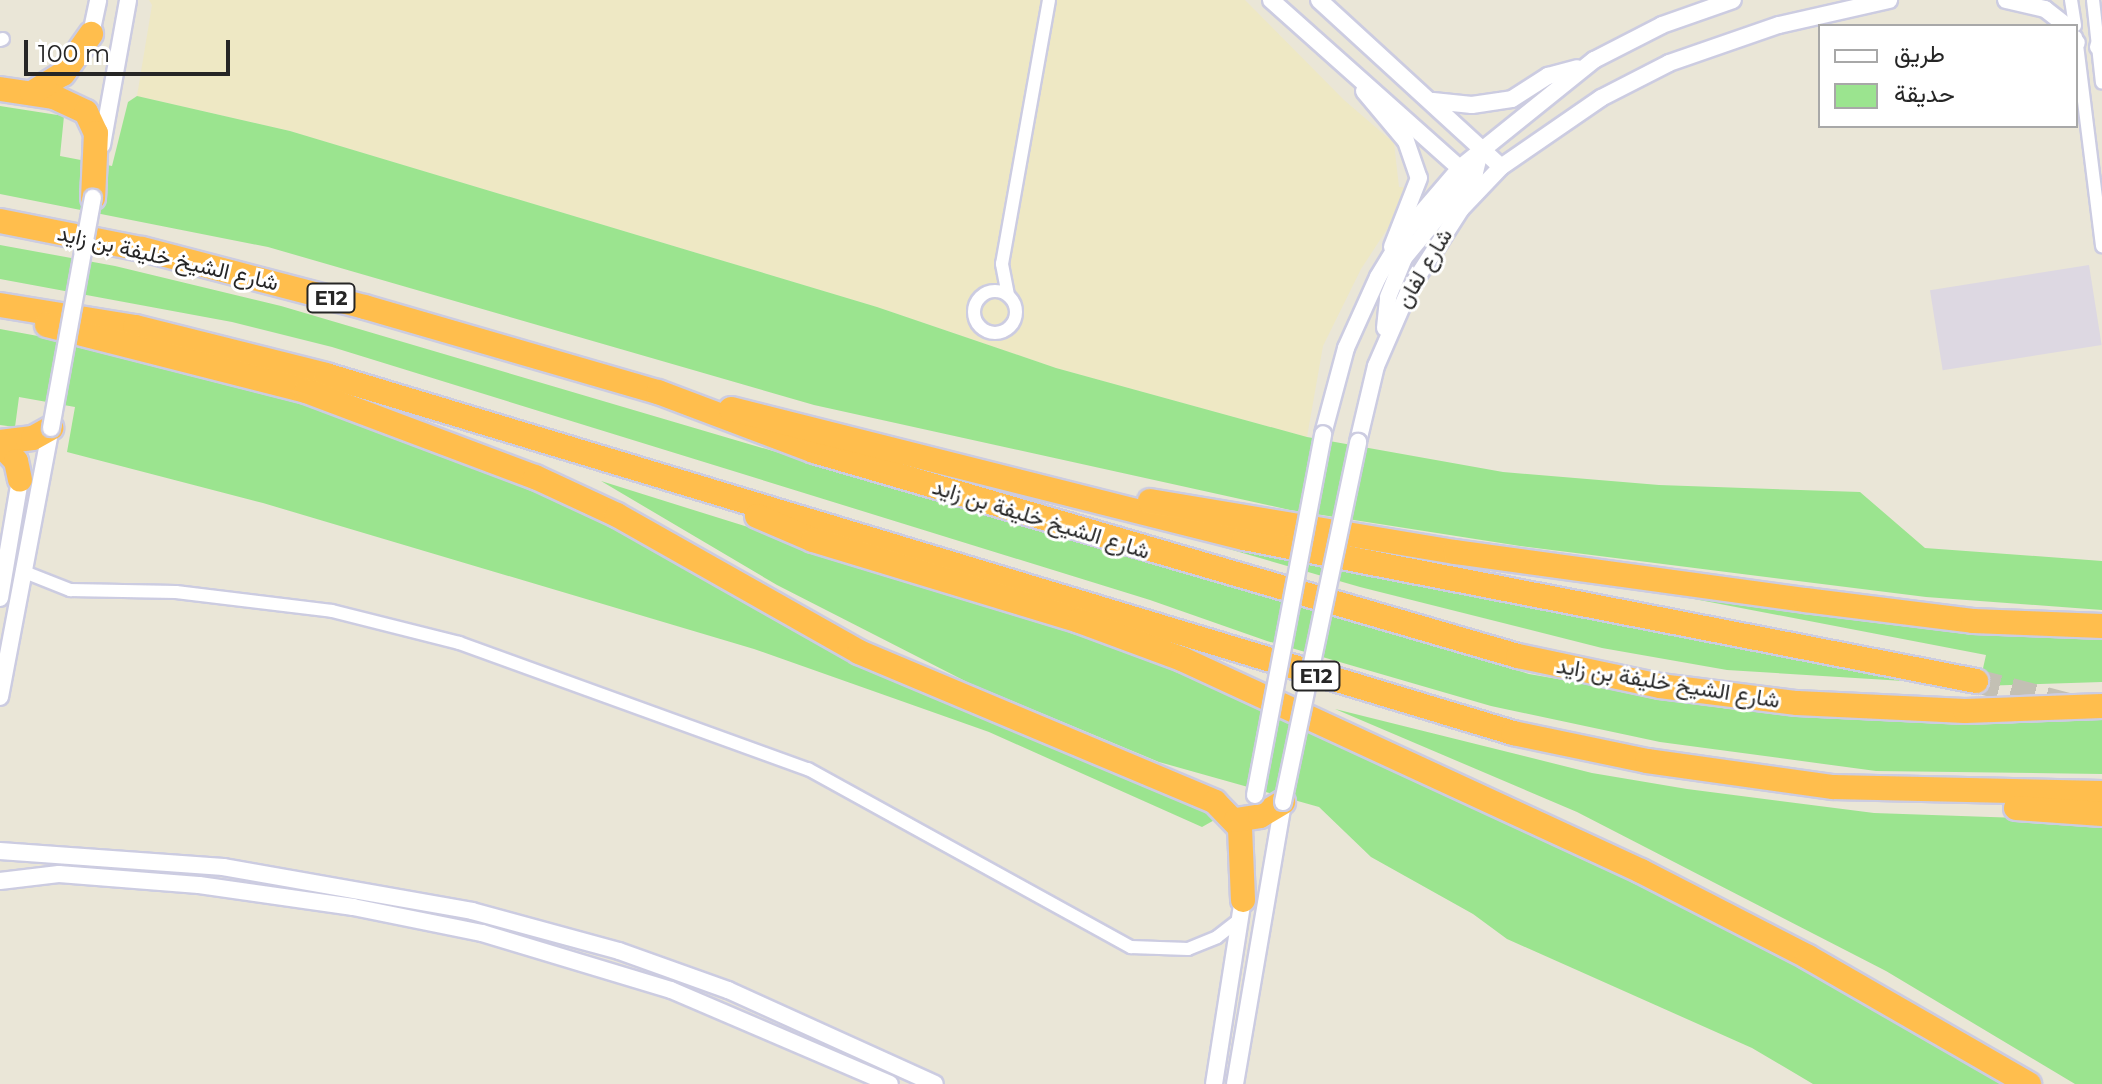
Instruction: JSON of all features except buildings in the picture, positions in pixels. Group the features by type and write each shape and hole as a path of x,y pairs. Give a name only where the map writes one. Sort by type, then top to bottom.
{"highway":[{"path":"32,93 63,74 91,34"},
{"path":"0,89 66,100 86,112 94,126 93,198"},
{"name":"شارع الشيخ خليفة بن زايد","path":"0,221 196,262 658,392 800,447 1350,611 1574,669 1704,692 1853,707 1965,711 2102,706"},
{"path":"2,305 84,337 317,394 549,482 617,515 850,647 1215,802 1248,811 1283,802"},
{"name":"E12","path":"2,305 263,357 1513,733 1711,772 1883,792 2102,793"},
{"path":"658,392 1244,538 1976,681"},
{"path":"0,443 33,438 51,428"},
{"path":"0,443 16,461 20,480"},
{"path":"986,474 1455,552 1744,592 1973,621 2102,626"},
{"path":"709,489 813,540 1148,645 1461,784 1738,920 2029,1084"},
{"path":"1883,792 2102,814"},
{"path":"1242,909 1242,837 1248,811"}],"street":[{"path":"91,34 98,0"},
{"path":"0,697 128,0"},
{"path":"1002,264 974,306 975,320 994,333 1013,323 1015,308 1008,295 1002,264 1049,0"},
{"path":"1271,0 1471,177 1480,173 1484,151 1599,68 1620,46"},
{"path":"1319,0 1501,167"},
{"name":"شارع لفان","path":"1235,1084 1283,802 1358,442 1385,340 1484,151 1583,68 1620,46 1733,0"},
{"name":"شارع لفان","path":"1248,811 1323,434 1346,348 1392,253 1471,177 1501,167 1601,98 1669,63 1779,25 1889,0"},
{"path":"2006,0 2045,9 2064,24"},
{"path":"2071,0 2075,24"},
{"path":"2093,0 2100,42 2102,83"},
{"path":"2078,57 2102,246"},
{"path":"1431,100 1462,105 1506,100 1556,73 1583,68"},
{"path":"1361,82 1372,104 1406,141 1418,173 1416,195 1395,228 1392,253"},
{"path":"982,295 1008,295"},
{"path":"0,598 20,480"},
{"path":"22,571 70,590 189,593 332,611 459,643 808,769 1131,947 1188,949 1217,937 1242,909"},
{"path":"0,873 0,850 236,869 485,914 619,951 728,990 935,1084"},
{"path":"0,881 59,874 212,886 482,933 671,990 890,1084"},
{"path":"1214,1084 1242,909"}],"shaded area":[{"path":"149,0 1245,0 1344,100 1394,143 1399,187 1414,188 1361,269 1323,346 1307,437 1056,368 877,307 290,131 137,96 152,5"},
{"path":"2089,265 2102,345 1943,370 1930,290"}],"green space":[{"path":"137,96 290,131 877,307 1056,368 1307,437 1503,472 1659,485 1860,492 1925,548 2102,561 2102,610 1926,597 1520,546 1290,510 814,405 268,247 0,194 0,106 64,116 60,156 112,166 128,102"},
{"path":"0,245 115,266 281,306 1529,674 1728,709 1819,717 1970,723 2102,719 2102,774 1876,771 1660,742 1491,706 1267,641 1150,600 332,347 232,322 0,279"},
{"path":"0,329 211,368 557,494 963,707 1218,818 1202,827 989,732 754,649 263,503 67,452 75,407 19,397 15,427 0,425"},
{"path":"601,481 1124,645 1688,904 2014,1084 1813,1084 1752,1048 1507,939 1473,914 1371,857 1319,807 1159,762 969,683 777,585"},
{"path":"1153,527 1969,685 1727,670 1602,648 1360,587"},
{"path":"1595,580 2102,635 2102,682 1979,686 1986,655"},
{"path":"1335,709 1592,773 1687,789 1874,813 2102,821 2102,1084 2075,1084 1886,971 1577,812"}],"tunnel":[{"path":"1976,681 2069,705"}]}
